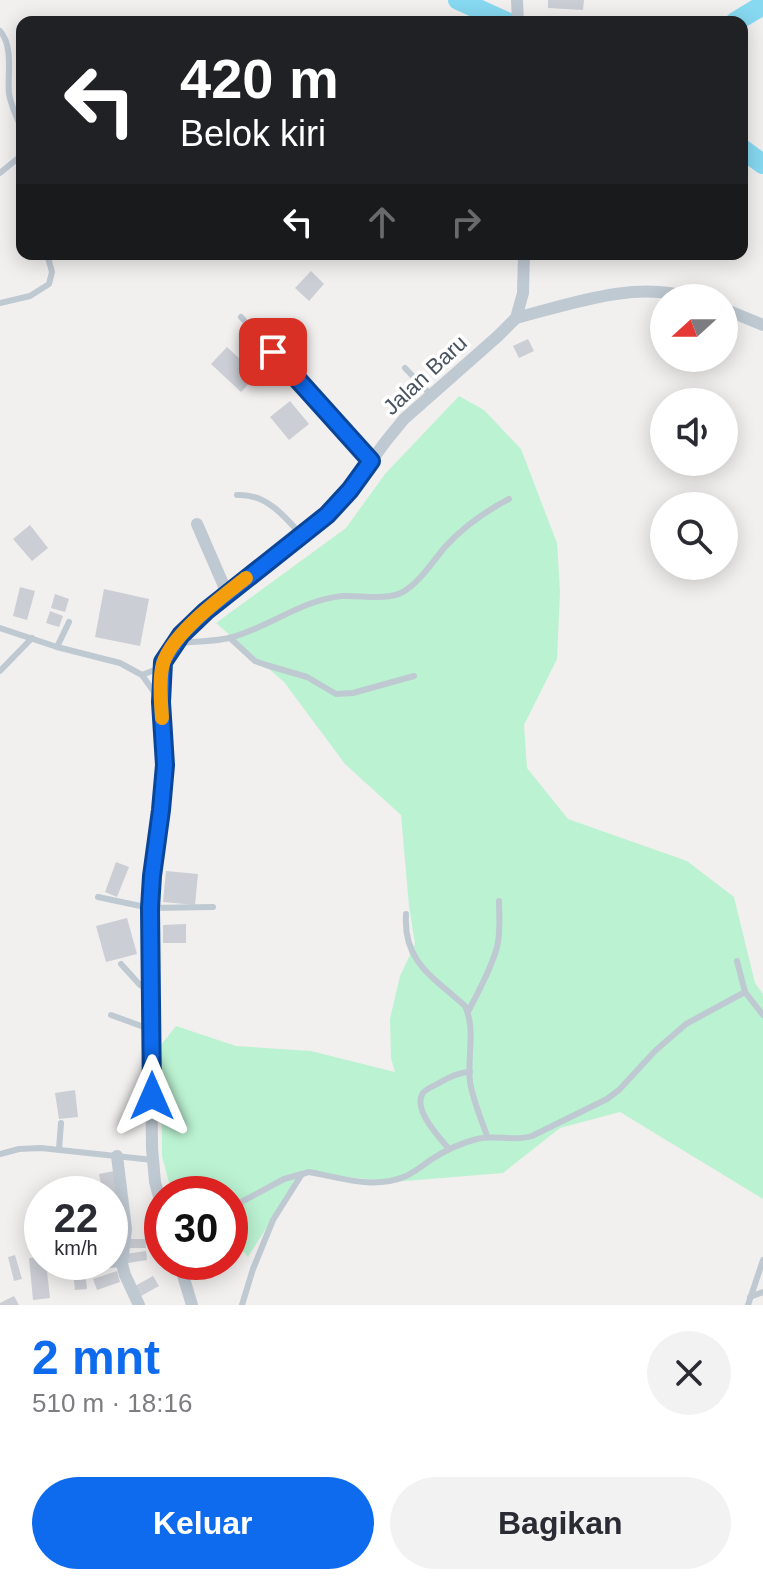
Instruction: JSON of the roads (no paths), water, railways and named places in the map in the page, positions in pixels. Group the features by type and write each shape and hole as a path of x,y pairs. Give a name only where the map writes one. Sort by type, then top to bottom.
{"street":[{"path":"524,260 523,293 516,318 614,295 650,292"},
{"path":"738,315 763,325"},
{"name":"Jalan Baru","path":"154,1176 150,908 165,765 162,667 174,643 189,627 227,593 317,525 338,504 404,419 516,318"},
{"path":"197,524 227,593"},
{"path":"117,1156 119,1176"},
{"path":"128,1278 139,1305"},
{"path":"184,1280 192,1305"}],"lane":[{"path":"0,31 7,47 10,96 16,114"},
{"path":"0,173 16,160"},
{"path":"0,303 30,296 49,284 52,272 49,260"},
{"path":"241,317 371,461"},
{"path":"405,368 430,394"},
{"path":"237,495 249,495 269,504 286,517 302,536"},
{"path":"174,643 230,638 328,598 400,593 417,580 464,527 509,499"},
{"path":"57,647 69,622"},
{"path":"0,628 120,663 142,675 161,702"},
{"path":"0,671 32,638"},
{"path":"230,638 255,661 307,677 336,694 353,693 414,676"},
{"path":"142,675 162,667"},
{"path":"98,897 150,908 213,907"},
{"path":"468,1012 497,947 499,901"},
{"path":"406,914 407,939 413,956 468,1012 472,1089 487,1136"},
{"path":"737,961 745,992 763,1015"},
{"path":"121,964 140,985 152,991"},
{"path":"248,1198 284,1179 309,1172 354,1182 392,1181 409,1175 449,1149 487,1136 521,1139 532,1136 597,1105 619,1090 655,1051 686,1024 745,992"},
{"path":"111,1015 152,1030"},
{"path":"449,1149 422,1112 420,1102 426,1090 462,1072 470,1072"},
{"path":"59,1149 61,1123"},
{"path":"0,1154 19,1149 59,1149 153,1160"},
{"path":"242,1305 273,1220 302,1174"},
{"path":"748,1305 763,1260"},
{"path":"750,1297 763,1292"}],"waterway":[{"path":"458,0 494,16"},
{"path":"745,16 763,5"},
{"path":"748,153 763,164"}]}
